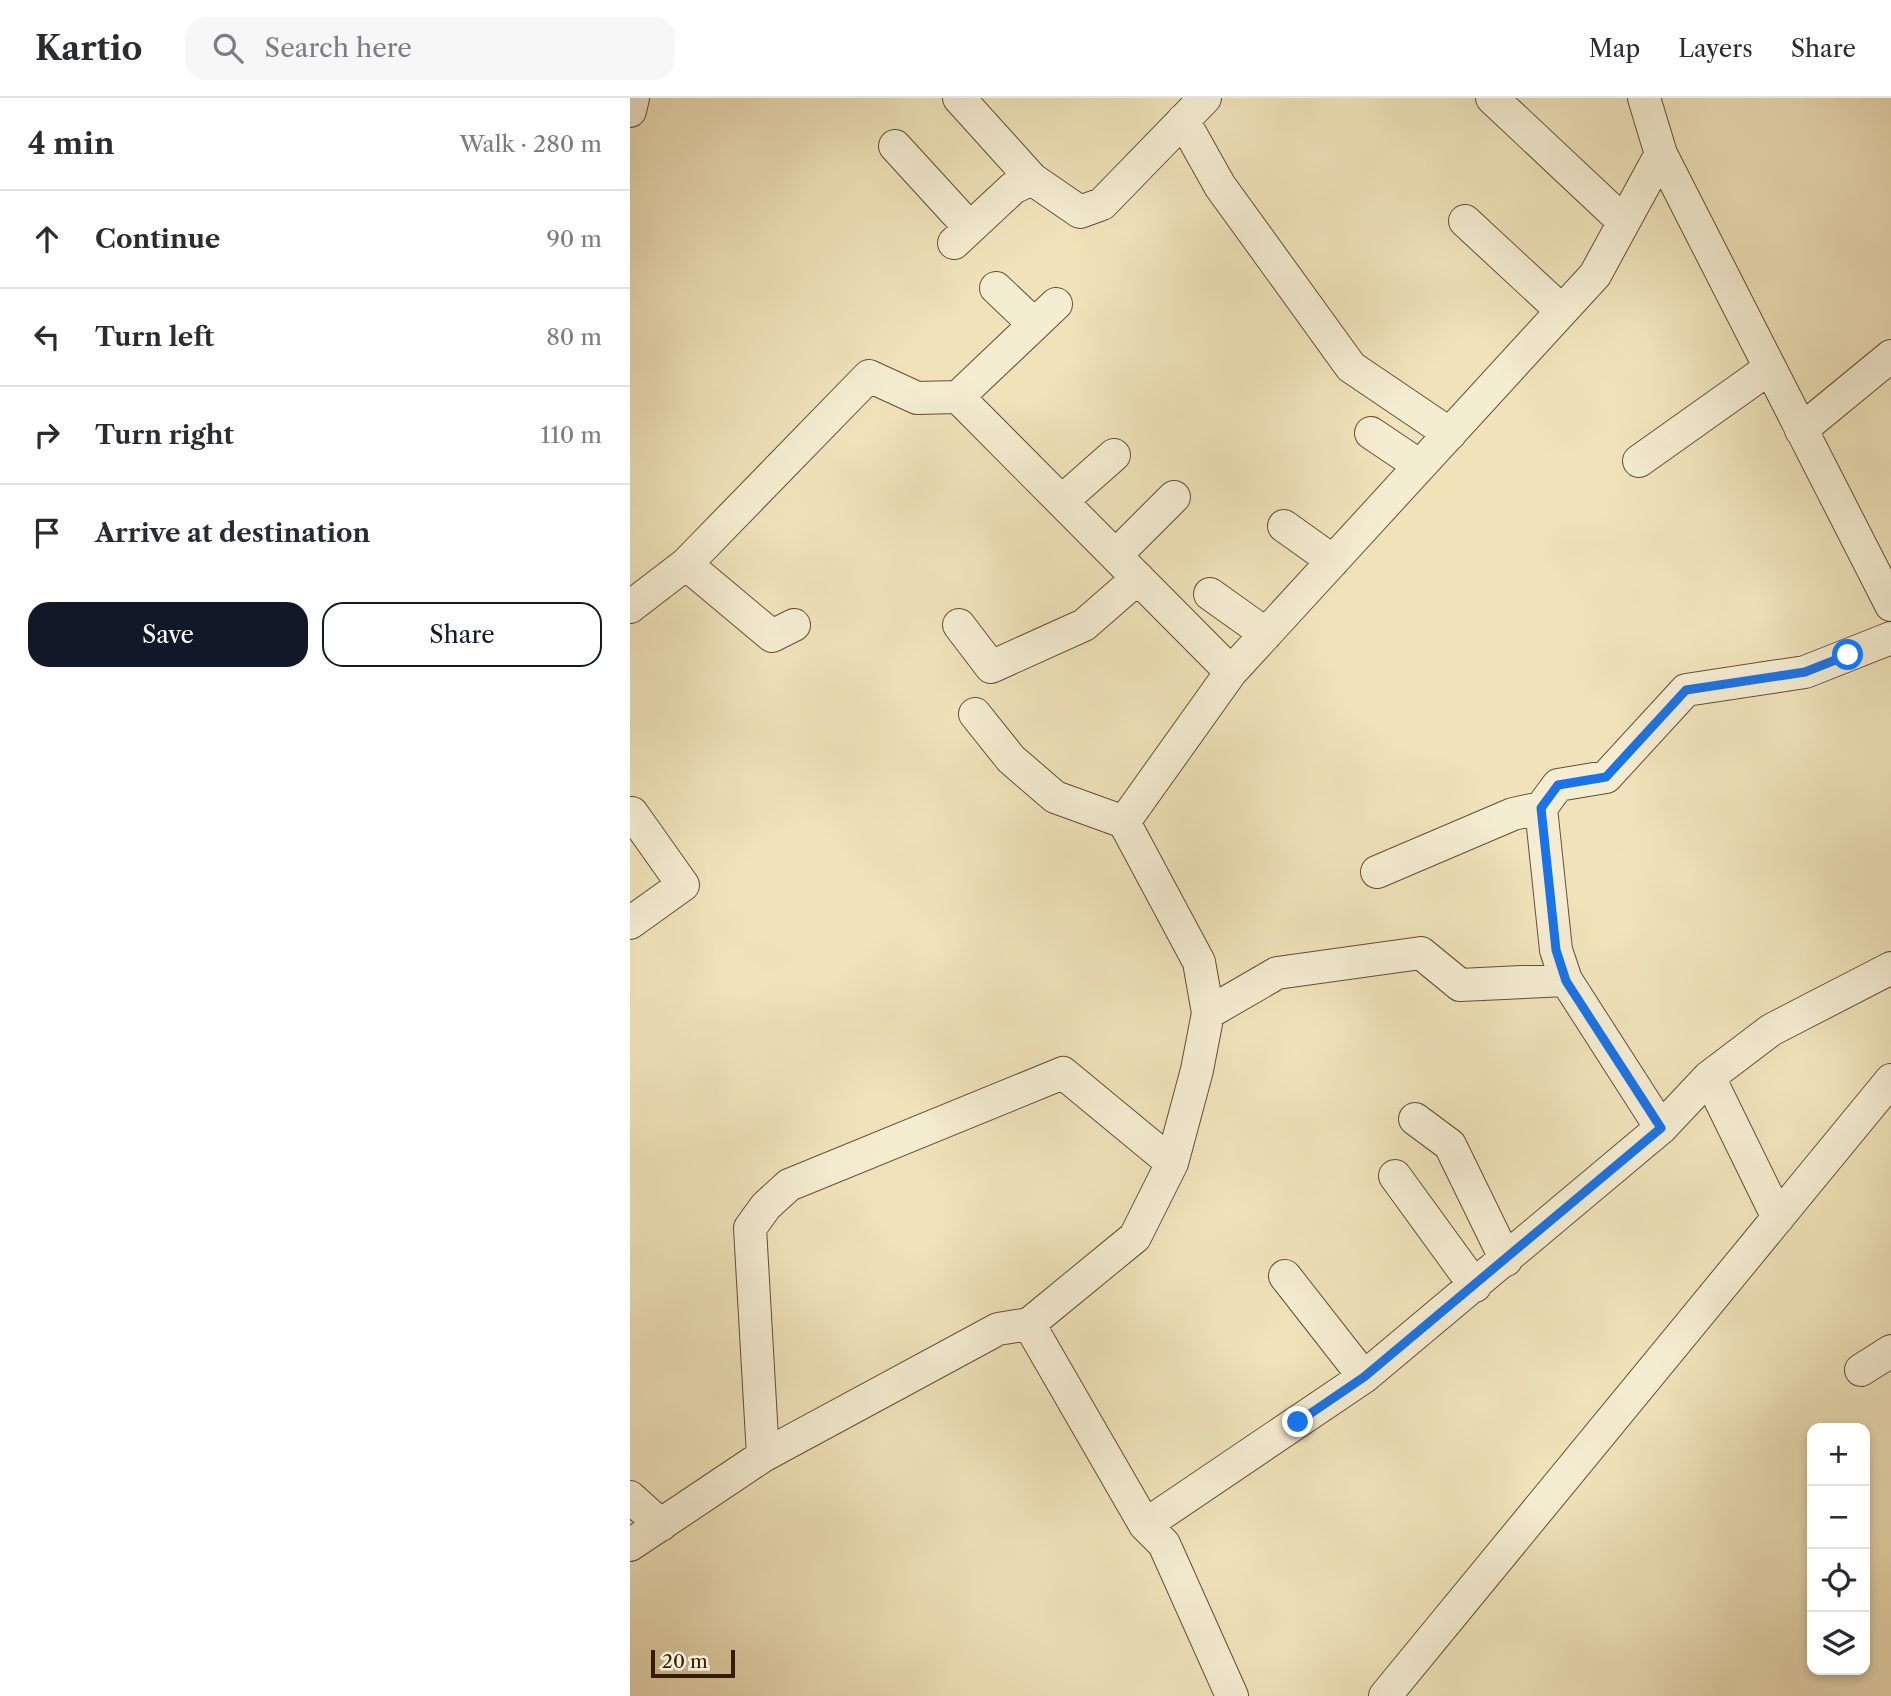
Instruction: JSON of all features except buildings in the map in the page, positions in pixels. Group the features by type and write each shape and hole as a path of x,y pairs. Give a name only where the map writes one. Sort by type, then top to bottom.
{"street":[{"path":"630,111 633,98"},
{"path":"959,98 1032,178 1080,212 1102,204 1194,109 1220,186 1351,367 1450,434"},
{"path":"1492,98 1624,222"},
{"path":"1644,98 1661,154 1891,605"},
{"path":"895,146 962,236 1013,188 1032,178"},
{"path":"1124,822 1231,672 1595,275 1661,154"},
{"path":"1465,221 1562,311"},
{"path":"630,607 686,564 869,376 916,398 958,397 1045,314 996,288"},
{"path":"1801,430 1891,356"},
{"path":"1639,461 1770,368"},
{"path":"958,397 1231,672"},
{"path":"1371,433 1420,466"},
{"path":"1062,502 1114,455"},
{"path":"1116,555 1174,497"},
{"path":"1284,526 1333,561"},
{"path":"686,564 772,636 794,625"},
{"path":"959,625 991,667 1084,625 1138,578"},
{"path":"1210,594 1266,634"},
{"path":"1377,872 1513,814 1541,808 1558,785 1606,777 1686,690 1805,672 1891,638"},
{"path":"630,1545 763,1456 998,1329 1029,1324 1135,1237 1172,1163 1197,1070 1208,1013 1199,962 1124,822 1055,797 1010,759 975,714"},
{"path":"1541,808 1556,950 1566,981 1661,1128"},
{"path":"630,923 683,885 632,813"},
{"path":"1208,1013 1277,973 1421,953 1460,985 1566,981"},
{"path":"1145,1525 1364,1377 1661,1128 1709,1077 1770,1030 1891,968"},
{"path":"763,1456 750,1228 766,1206 789,1185 1063,1073 1172,1163"},
{"path":"1709,1077 1778,1217"},
{"path":"1385,1696 1891,1080"},
{"path":"1415,1119 1450,1144 1506,1260"},
{"path":"1395,1176 1475,1286"},
{"path":"1285,1276 1364,1377"},
{"path":"1029,1324 1145,1525 1164,1544 1233,1696"},
{"path":"1861,1370 1891,1351"},
{"path":"630,1497 661,1525"}],"route":[{"path":"1298,1422 1364,1377 1661,1128 1566,981 1556,950 1541,808 1558,785 1606,777 1686,690 1805,672 1848,655"}]}
